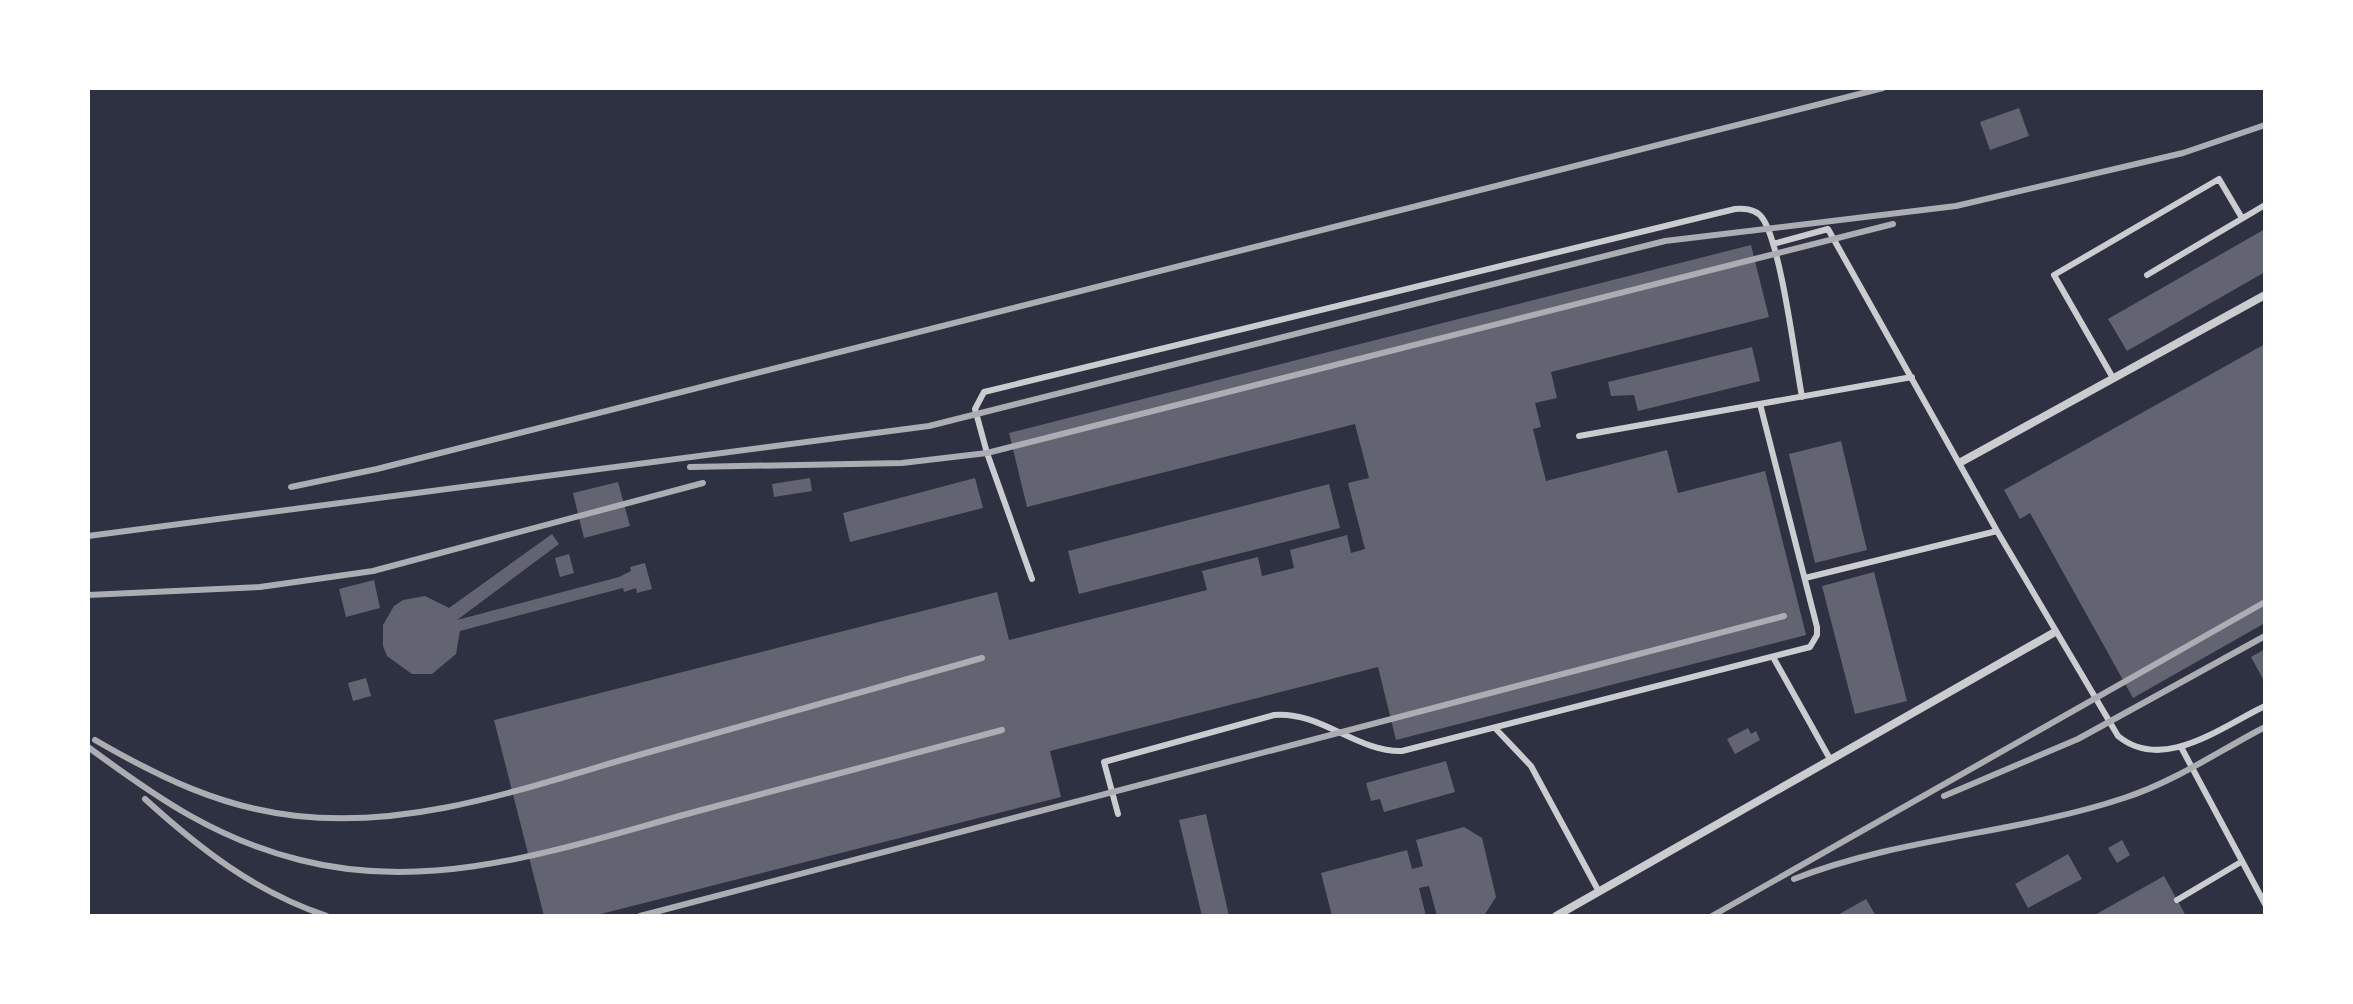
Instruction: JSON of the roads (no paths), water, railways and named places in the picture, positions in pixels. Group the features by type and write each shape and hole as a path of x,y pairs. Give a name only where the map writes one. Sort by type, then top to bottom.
{"street":[{"path":"1961,462 2265,295"},
{"path":"1556,916 2055,632"}],"lane":[{"path":"2113,378 2054,275 2219,179 2242,218"},
{"path":"2147,275 2265,205"},
{"path":"1032,579 987,453 975,409 984,392 1735,209 1752,210 1759,214 1773,244 1802,397"},
{"path":"1773,244 1828,229 1997,531 2118,736 2145,751 2181,747 2265,706"},
{"path":"1579,436 1912,377"},
{"path":"1118,814 1104,762 1274,715 1300,716 1372,747 1393,751 1802,650 1815,641 1817,627 1760,404"},
{"path":"1805,578 1997,531"},
{"path":"1773,657 1830,759"},
{"path":"1495,728 1531,766 1598,890"},
{"path":"2181,747 2265,904"},
{"path":"2177,900 2241,862"}],"railway":[{"path":"291,487 377,469 1883,88"},
{"path":"88,536 929,426 1665,241 1956,206 2183,153 2265,125"},
{"path":"690,467 902,463 987,453 1893,224"},
{"path":"88,595 260,587 373,571 703,483"},
{"path":"1712,916 2265,602"},
{"path":"640,916 1784,616"},
{"path":"1944,796 2078,739 2265,636"},
{"path":"95,740 167,778 243,806 297,816 384,816 428,811 513,792 982,658"},
{"path":"1794,879 1876,854 2042,820 2124,798 2178,775 2265,727"},
{"path":"88,747 163,800 241,841 300,860 351,869 401,872 451,869 551,851 1002,730"},
{"path":"145,799 208,852 252,882 327,916"}]}
